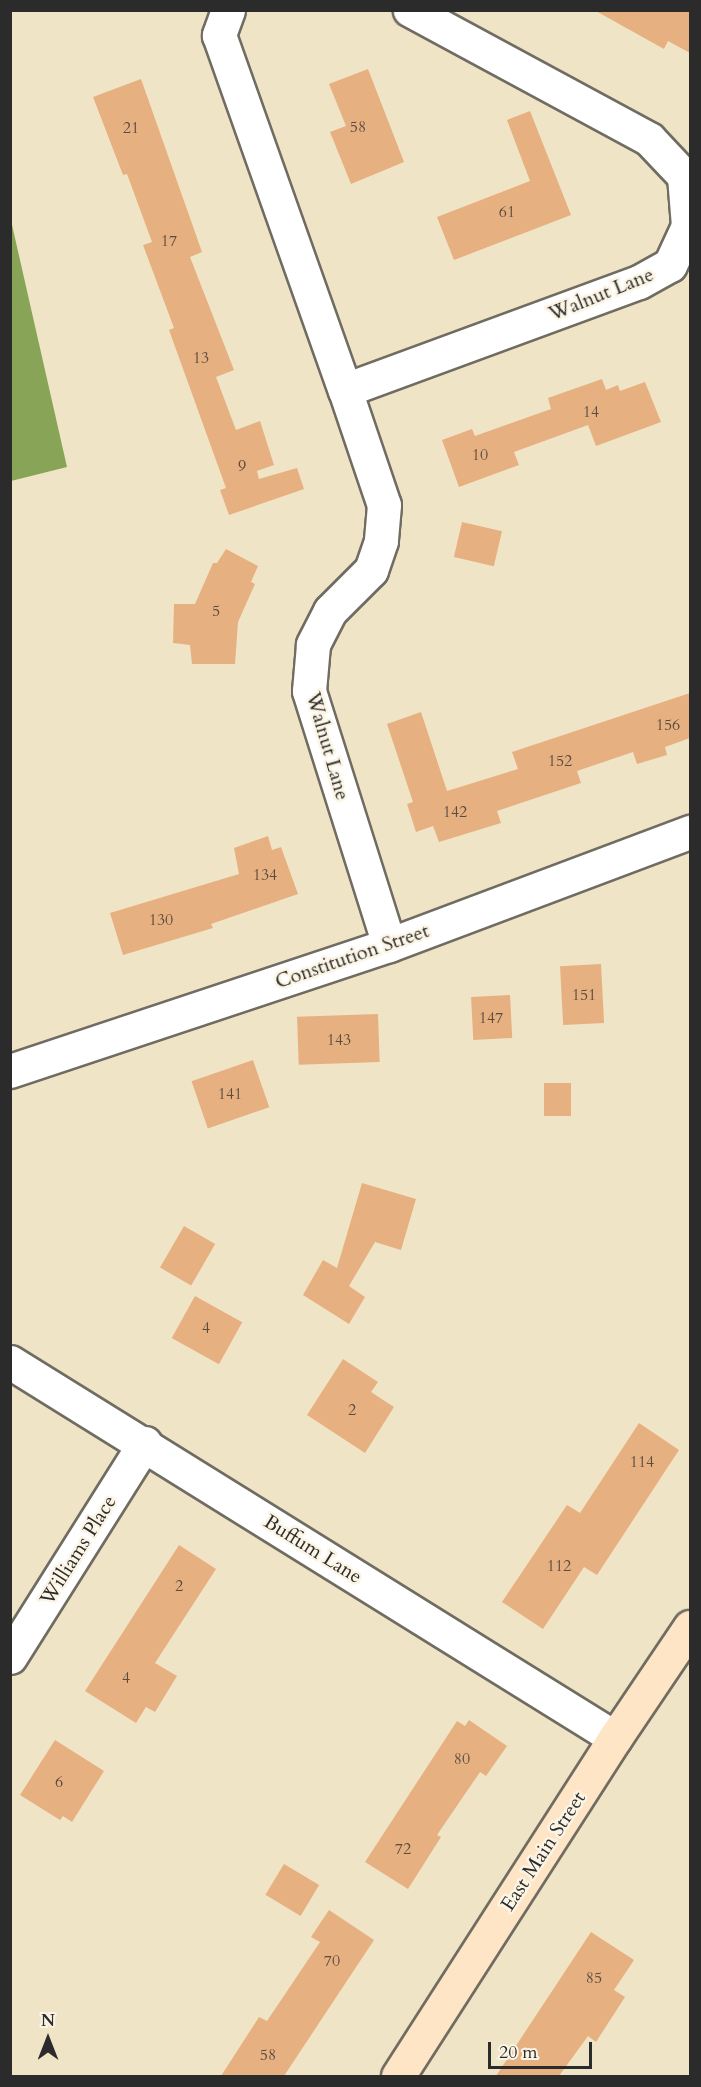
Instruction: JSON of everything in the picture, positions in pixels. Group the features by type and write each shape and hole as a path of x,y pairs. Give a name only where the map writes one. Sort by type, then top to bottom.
{"main road":[{"name":"East Main Street","path":"398,2076 615,1738 690,1627"}],"street":[{"name":"Walnut Lane","path":"228,10 219,35 384,506 381,541 371,570 330,611 313,645 309,691 389,945"},
{"name":"Walnut Lane","path":"345,390 639,282 670,265 688,226 684,176 650,140 410,10"},
{"name":"Constitution Street","path":"10,1071 389,945 690,831"},
{"name":"Buffum Lane","path":"10,1362 145,1443 615,1738"},
{"name":"Williams Place","path":"10,1657 145,1443"}],"green space":[{"path":"10,216 67,467 11,481 10,481"}],"building":[{"path":"594,10 690,10 690,53 668,41 664,49"},
{"path":"368,69 404,162 351,184 330,132 346,126 329,84"},
{"path":"141,79 202,252 190,257 234,370 216,377 236,430 260,421 274,465 257,471 259,479 297,468 304,489 229,515 220,490 226,488 169,330 174,328 143,245 152,242 127,174 123,175 93,97"},
{"path":"530,111 571,215 454,260 437,217 530,181 507,120"},
{"path":"602,379 606,390 618,385 620,391 645,382 661,422 596,446 588,425 514,452 519,465 459,487 442,440 472,429 475,436 551,409 548,398"},
{"path":"462,522 502,531 494,566 454,557"},
{"path":"226,549 258,566 251,582 255,584 238,622 235,664 192,664 190,645 173,643 174,604 195,604 213,563 217,563"},
{"path":"690,693 690,738 665,747 667,755 637,764 633,752 577,771 581,783 497,811 501,823 439,842 433,826 416,832 407,804 413,802 387,724 421,712 447,791 518,769 512,752"},
{"path":"268,836 272,850 281,847 298,894 211,924 213,928 123,955 110,913 239,874 234,848"},
{"path":"601,964 604,1023 563,1025 560,966"},
{"path":"510,995 512,1038 473,1040 471,997"},
{"path":"378,1014 380,1062 299,1065 297,1017"},
{"path":"253,1060 269,1107 208,1128 192,1081"},
{"path":"544,1083 571,1083 571,1116 544,1116"},
{"path":"362,1183 416,1199 401,1250 375,1242 349,1286 365,1297 349,1324 303,1295 323,1260 337,1268"},
{"path":"184,1226 215,1244 191,1286 160,1268"},
{"path":"195,1296 242,1322 219,1364 172,1338"},
{"path":"343,1359 378,1382 371,1392 394,1407 365,1453 307,1415"},
{"path":"639,1423 679,1450 597,1575 584,1567 543,1629 502,1602 567,1505 580,1513"},
{"path":"179,1545 216,1569 155,1663 177,1676 155,1712 146,1707 136,1723 85,1691"},
{"path":"469,1720 507,1746 486,1776 480,1772 437,1835 441,1837 408,1889 365,1862 457,1721 465,1726"},
{"path":"55,1740 104,1771 72,1822 63,1816 60,1820 20,1795"},
{"path":"284,1864 319,1885 301,1916 265,1895"},
{"path":"329,1910 374,1940 284,2076 221,2076 259,2017 267,2021 320,1942 311,1937"},
{"path":"591,1932 634,1960 614,1990 625,1997 596,2042 588,2036 559,2076 496,2076"}]}
